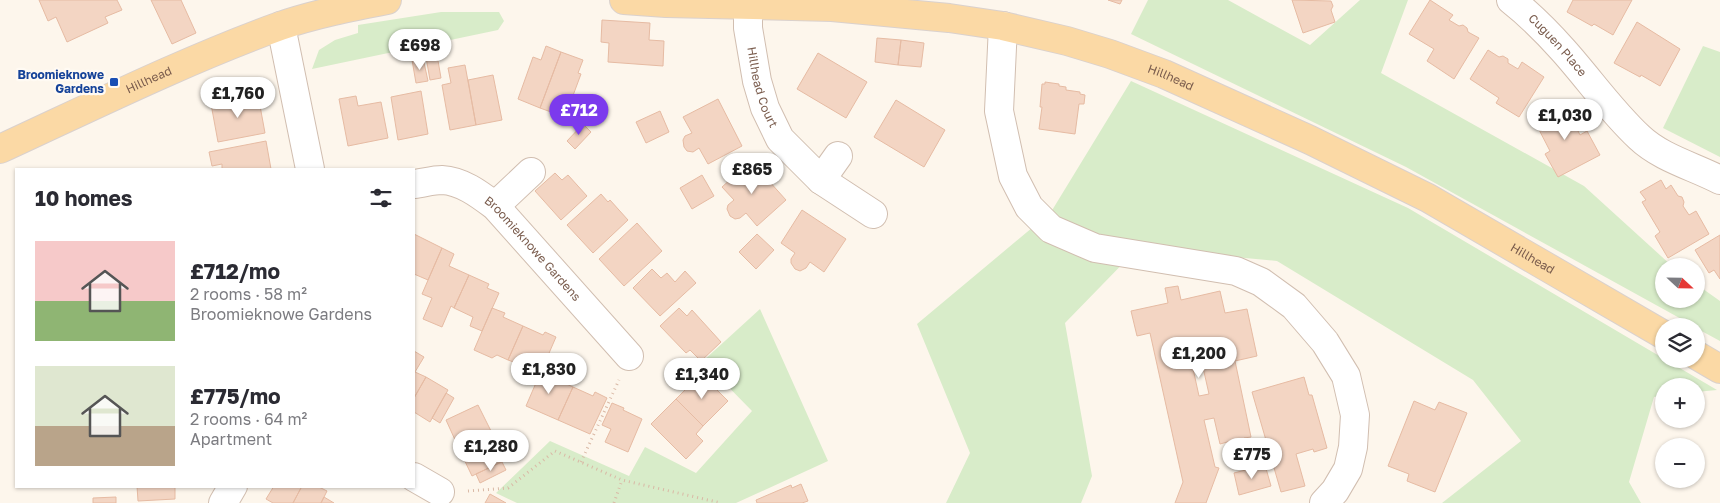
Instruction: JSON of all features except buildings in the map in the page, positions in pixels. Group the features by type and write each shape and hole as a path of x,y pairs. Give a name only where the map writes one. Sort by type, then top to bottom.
{"main road":[{"name":"Hillhead","path":"0,148 190,63 281,26 344,8 387,0"},
{"name":"Hillhead","path":"624,0 666,3 832,7 949,18 1003,26 1110,54 1155,71 1310,140 1428,198 1655,331"},
{"path":"1705,360 1720,369"}],"street":[{"name":"Cuguen Place","path":"1511,0 1531,16 1640,138 1666,156 1697,168 1720,180"},
{"name":"Hillhead Court","path":"748,4 748,28 757,80 765,108 780,139 821,180 873,214"},
{"path":"281,26 310,168"},
{"path":"1003,26 999,111 1013,176 1029,207 1051,229 1095,248 1236,271 1261,282 1294,306 1325,342 1346,376 1354,415 1353,448 1348,469 1335,491 1324,503"},
{"path":"821,180 838,156"},
{"path":"494,206 531,172"},
{"name":"Broomieknowe Gardens","path":"415,184 441,180 457,183 476,191 494,206 629,356"},
{"path":"415,485 440,492"},
{"path":"224,503 232,488"}],"path":[{"path":"581,462 629,356"},
{"path":"440,492 508,488 555,451 622,480 721,503"},
{"path":"614,503 622,480"}],"green space":[{"path":"1148,0 1228,0 1310,45 1360,0 1408,0 1381,73 1584,186 1663,258 1655,258 1655,304 1406,167 1131,34"},
{"path":"441,12 499,12 504,21 498,30 312,69 319,50 335,40 358,33 358,25"},
{"path":"1703,46 1720,52 1720,157 1663,128"},
{"path":"1131,81 1408,208 1655,353 1655,368 1680,368 1697,378 1655,378 1655,397 1629,482 1641,503 1442,503 1521,441 1473,380 1277,261 1138,248 1065,323 1092,476 1081,503 946,503 970,453 917,324 1051,212"},
{"path":"1705,290 1720,301 1720,341 1705,333 1705,318 1680,318 1661,308 1705,308"},
{"path":"760,309 828,461 736,503 517,503 496,493 550,441 629,476 645,447 696,473 752,411 703,361"},
{"path":"1705,383 1717,390 1705,391"}],"place":[{"name":"Broomieknowe Gardens","path":"114,82"}]}
